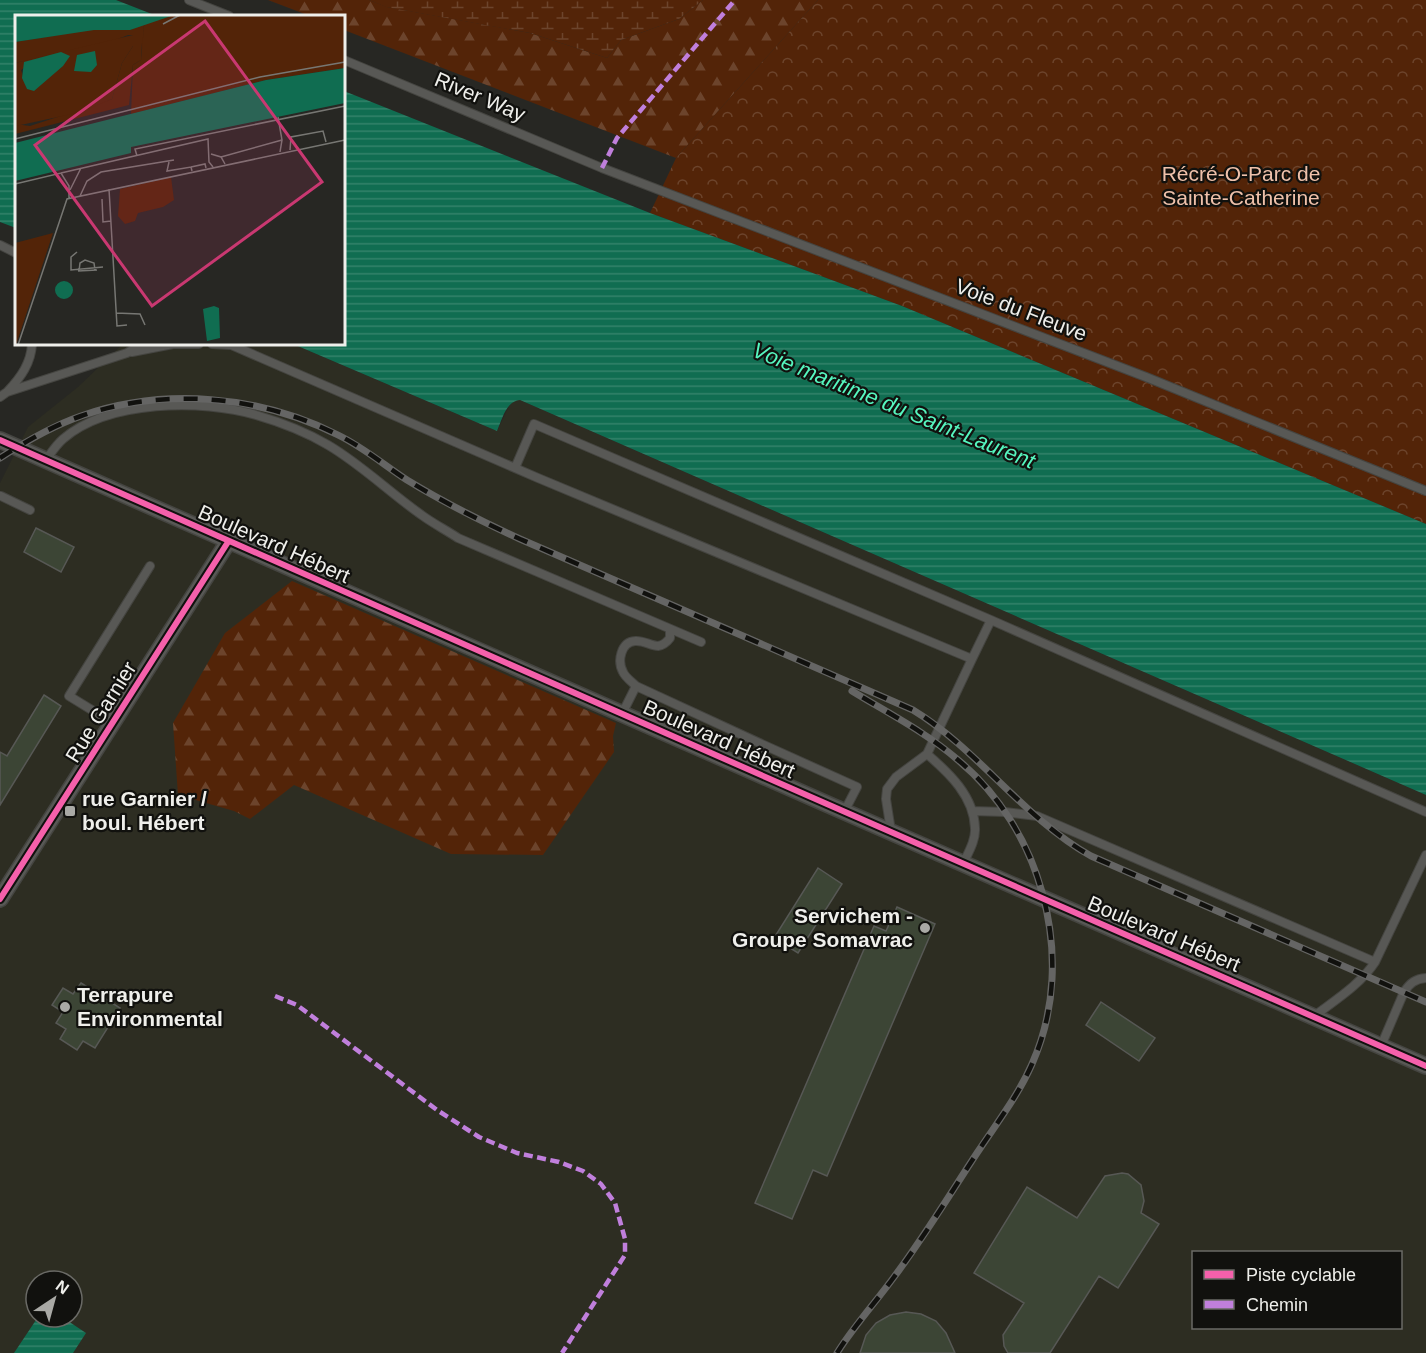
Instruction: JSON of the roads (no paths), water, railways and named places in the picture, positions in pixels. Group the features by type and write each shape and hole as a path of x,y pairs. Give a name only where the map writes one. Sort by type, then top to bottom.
{"street":[{"name":"Boulevard Hébert","path":"0,440 1426,1066"},
{"name":"Rue Garnier","path":"0,899 228,542"}],"lane":[{"path":"189,0 226,15"},
{"name":"River Way","path":"345,60 602,168"},
{"name":"Voie du Fleuve","path":"602,168 1135,373 1426,491"},
{"path":"0,245 15,252"},
{"path":"3,394 19,379 28,364 32,345"},
{"path":"127,353 139,345"},
{"path":"3,394 127,353 168,345"},
{"path":"231,345 515,468 972,659"},
{"path":"46,460 57,444 78,428 104,417 143,408 217,407 255,414 326,443 351,459 423,516 458,537 702,642"},
{"path":"515,468 534,424 991,620 1426,812"},
{"path":"1,496 30,510"},
{"path":"113,723 69,696 150,566"},
{"path":"891,832 886,799 887,789 896,777 927,754 991,620"},
{"path":"670,629 670,638 664,644 657,646 637,640 629,643 623,649 620,658 623,672 636,686 857,787 844,812"},
{"path":"622,715 636,686"},
{"path":"753,772 766,746"},
{"path":"927,754 950,774 962,789 972,811 975,829 963,864"},
{"path":"972,811 1036,816 1375,962"},
{"path":"1313,1017 1365,975 1375,962 1426,855"},
{"path":"1381,1046 1404,992 1417,979 1426,978"}],"water":[{"path":"0,0 116,0 154,15 15,15 15,228 0,222"},
{"name":"Voie maritime du Saint-Laurent","path":"345,91 650,213 902,306 1426,524 1426,795 520,400 508,407 497,431 295,345 345,345"},
{"path":"30,1329 80,1329 86,1333 73,1353 14,1353"}],"railway":[{"path":"0,458 70,420 113,407 145,401 178,399 244,404 276,411 308,422 347,440 407,480 505,532 913,710 959,744 1044,823 1091,856 1426,1002"},
{"path":"837,1353 916,1247 1020,1087 1040,1043 1050,1001 1052,979 1051,935 1042,892 1029,855 999,803 973,773 946,750 852,691"}],"place":[{"name":"rue Garnier / boul. Hébert","path":"70,811"},
{"name":"Servichem - Groupe Somavrac","path":"925,928"},
{"name":"Terrapure Environmental","path":"65,1007"}],"park label":[{"name":"Récré-O-Parc de Sainte-Catherine","path":"1241,186"}]}
